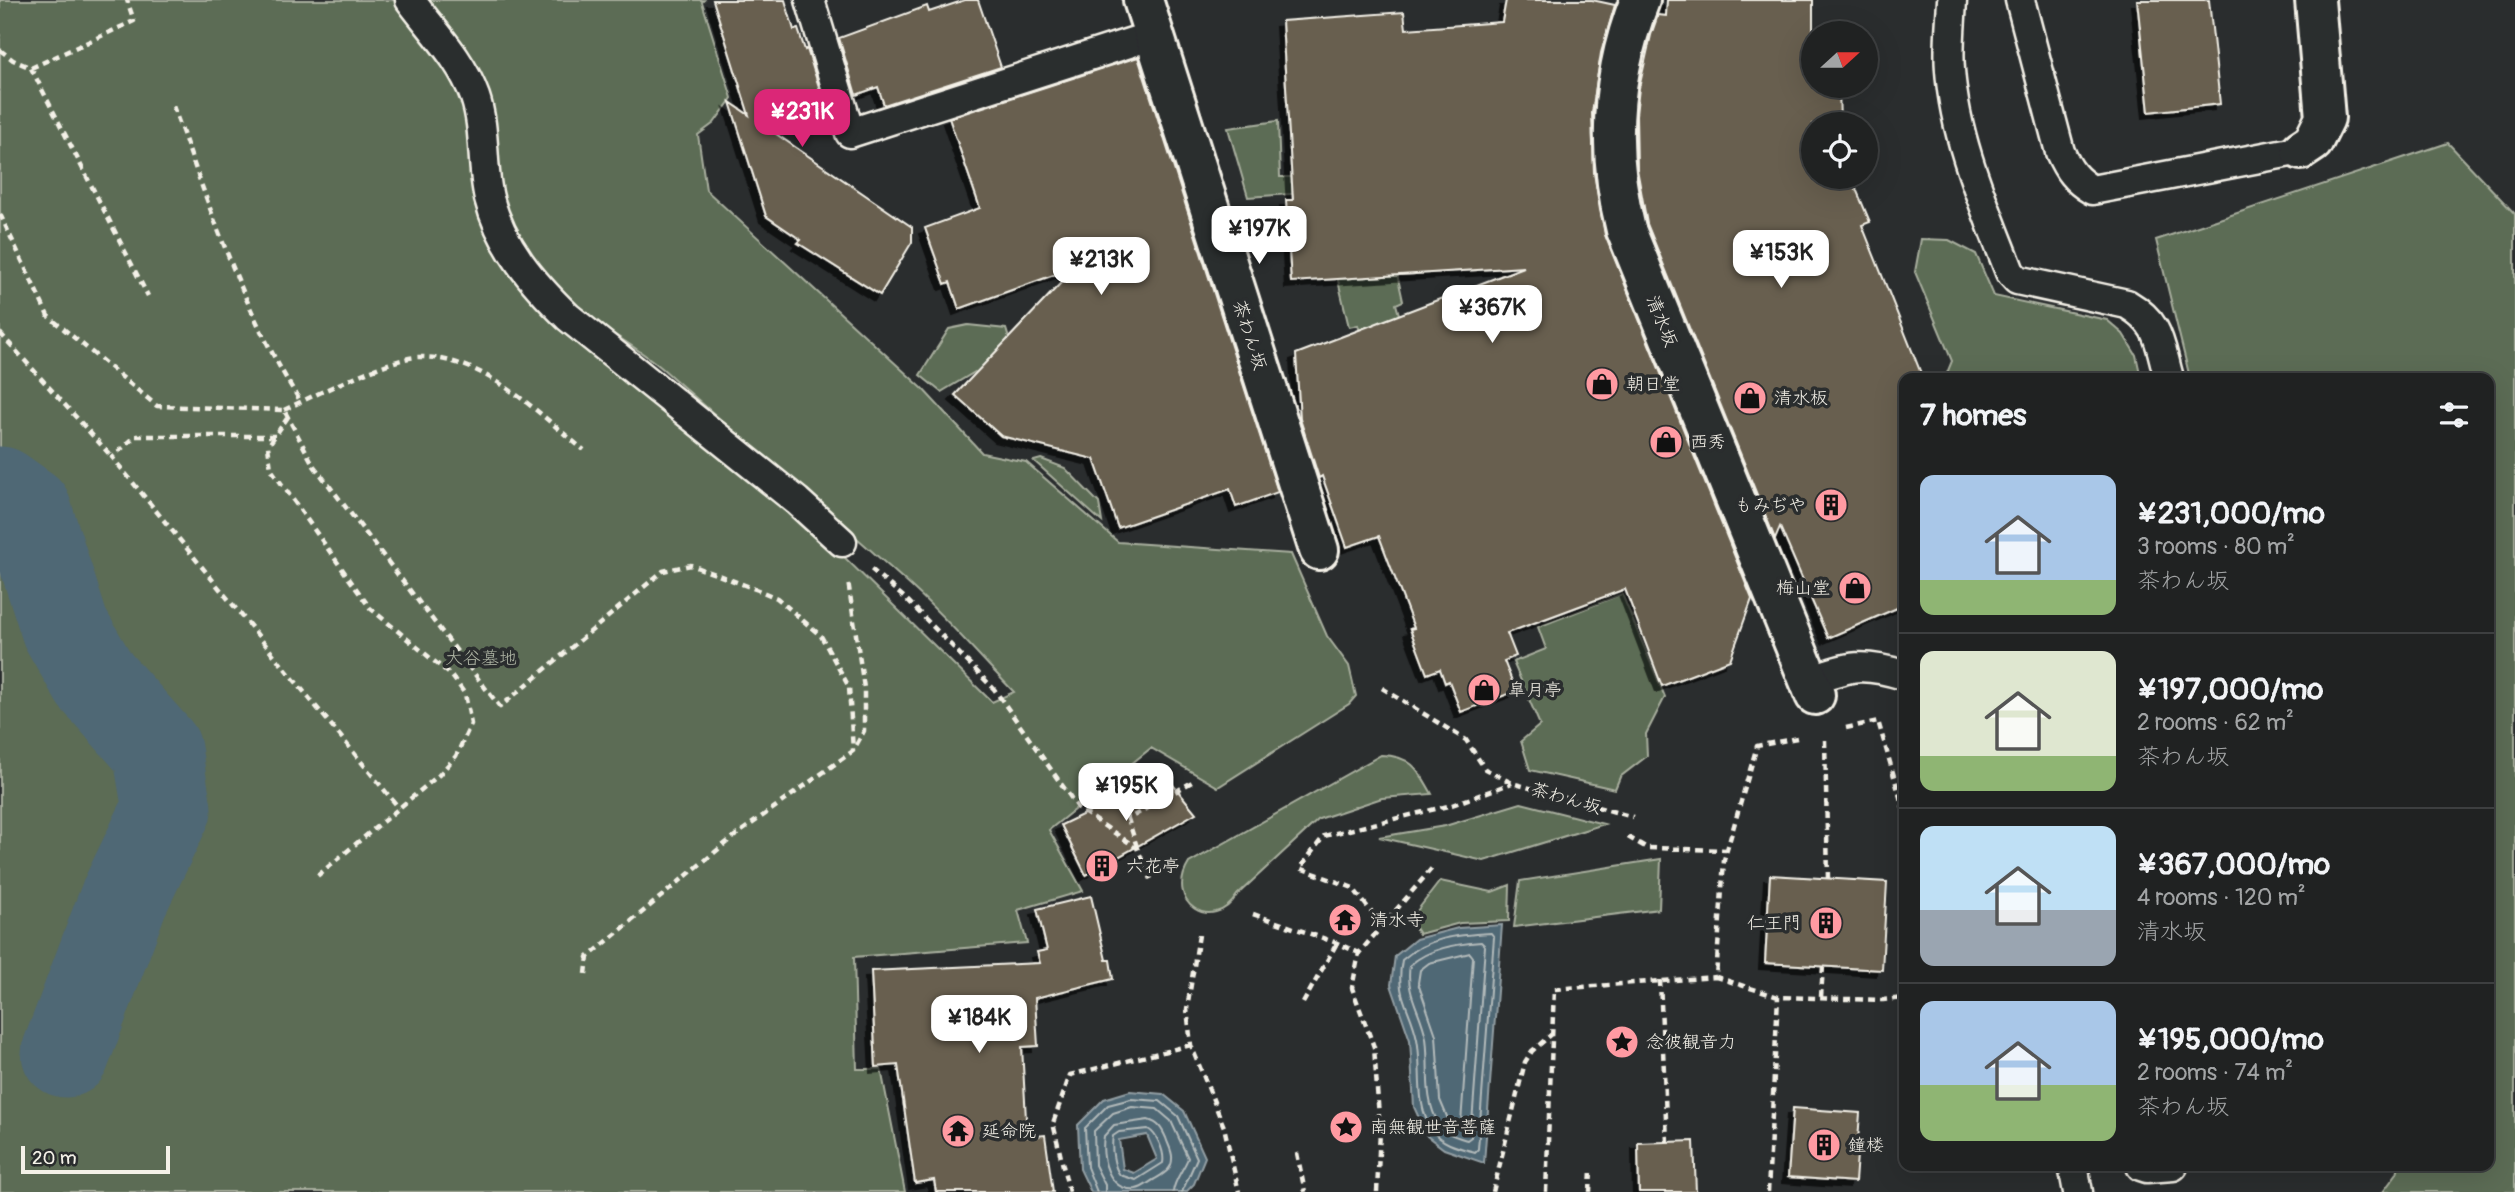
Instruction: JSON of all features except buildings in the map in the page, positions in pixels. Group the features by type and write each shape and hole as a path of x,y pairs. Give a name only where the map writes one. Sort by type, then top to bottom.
{"street":[{"name":"清水坂","path":"1640,0 1625,42 1614,95 1613,149 1619,203 1635,255 1812,688"},
{"path":"2301,150 2313,142 2325,118 2315,0"},
{"name":"茶わん坂","path":"1148,18 1319,550"}],"lane":[{"path":"410,0 454,57 469,82 477,101 489,197 512,252 536,286 568,317 797,501 842,542"},
{"path":"810,0 850,133 1148,18"},
{"path":"1952,0 1950,70 1960,123 1975,181 2010,272 2017,280 2127,304 2143,313 2155,328 2168,373"},
{"path":"2020,0 2060,152 2073,175 2092,190 2301,150"},
{"path":"1812,688 1854,666 1872,666 1899,674"},
{"path":"2074,1171 2078,1192"}],"path":[{"path":"31,68 134,21 127,0"},
{"path":"0,50 13,60 31,68 148,296"},
{"path":"173,106 227,253 282,373 301,402"},
{"path":"0,214 48,316 157,406 285,410 387,365 417,357 451,361 502,384 584,450"},
{"path":"0,333 111,457 400,808"},
{"path":"285,410 314,466 500,707 663,571 691,565 777,598 821,636 849,687 853,751"},
{"path":"288,417 268,446 271,469 370,608 452,676 465,694 471,724 456,756 439,775 316,877"},
{"path":"111,457 136,436 275,436"},
{"path":"586,974 588,957 732,838 853,751 863,731 864,688 842,542"},
{"path":"842,542 906,600 994,689 1079,809 1137,848"},
{"name":"茶わん坂","path":"1382,688 1466,740 1485,769 1512,783 1633,817"},
{"path":"1878,721 1899,794"},
{"path":"1824,732 1829,879"},
{"path":"1716,977 1726,850 1757,746 1797,737"},
{"path":"1128,819 1192,782"},
{"path":"1382,926 1353,888 1300,868 1324,836 1452,805 1512,783"},
{"path":"1123,792 1137,848 1151,879"},
{"path":"1628,837 1647,848 1726,850"},
{"path":"1377,1192 1380,1131 1374,1048 1352,988 1359,953 1433,867"},
{"path":"1253,914 1359,953"},
{"path":"1199,935 1186,1009 1191,1045 1224,1127 1239,1192"},
{"path":"1303,1003 1337,943"},
{"path":"1821,998 1823,966"},
{"path":"1546,1192 1554,989 1716,977 1777,997 1899,998"},
{"path":"1660,980 1667,1142"},
{"path":"1768,1192 1777,997"},
{"path":"1493,1192 1525,1062 1532,1051 1552,1034"},
{"path":"1069,1192 1053,1123 1070,1074 1191,1045"},
{"path":"1297,1153 1305,1192"},
{"path":"1590,1192 1591,1169"}],"green space":[{"name":"大谷墓地","path":"0,0 397,0 459,82 469,119 484,206 519,282 547,315 836,549 992,702 1014,692 927,601 663,369 589,318 561,296 541,274 518,243 501,208 489,105 480,76 461,46 423,0 704,0 702,2 732,98 714,123 698,135 706,190 922,388 982,453 1026,462 1118,542 1291,554 1327,636 1349,666 1356,696 1349,704 1218,787 1151,748 1049,830 1083,891 1018,910 1027,943 854,957 857,1069 881,1069 905,1192 0,1192"},
{"path":"1278,121 1280,177 1318,177 1319,192 1248,197 1228,128"},
{"path":"2448,143 2515,214 2515,1192 2383,1192 2398,1171 2494,1171 2494,373 2189,373 2156,240"},
{"path":"1921,239 1949,240 1976,254 1994,296 2107,320 2123,334 2136,355 2140,373 1947,373 1952,361 1915,272"},
{"path":"1394,260 1403,301 1396,304 1404,332 1365,348 1358,325 1349,327 1336,272"},
{"path":"968,325 1006,329 1020,374 996,384 975,372 941,392 920,375 949,329"},
{"path":"1041,459 1065,468 1099,503 1102,522 1034,461"},
{"path":"1622,594 1665,697 1646,734 1647,756 1620,777 1615,789 1530,770 1521,741 1540,725 1513,662 1546,649 1538,627"},
{"path":"1381,755 1407,761 1432,794 1382,798 1319,819 1227,906 1216,912 1205,913 1195,909 1187,901 1183,890 1183,877 1189,863"},
{"path":"1521,803 1604,824 1484,861 1379,837 1445,826"},
{"path":"1661,859 1659,909 1514,927 1520,881"},
{"path":"1440,881 1492,892 1510,885 1509,921 1460,923 1419,934 1410,920"}],"water":[{"path":"1502,925 1484,1163 1444,1149 1427,1136 1414,1107 1410,1040 1391,985 1395,956 1416,939 1458,928"},
{"path":"1130,1091 1163,1094 1184,1111 1205,1157 1194,1184 1186,1192 1091,1192 1080,1169 1078,1125 1104,1099","holes":["1147,1135 1157,1159 1134,1173 1123,1169 1119,1140"]}],"waterway":[{"path":"0,491 27,510 65,628 95,680 157,750 167,809 124,898 66,1053"}],"place":[{"name":"朝日堂","path":"1602,384"},
{"name":"清水板","path":"1750,398"},
{"name":"西秀","path":"1666,442"},
{"name":"もみぢや","path":"1831,505"},
{"name":"梅山堂","path":"1855,588"},
{"name":"皐月亭","path":"1484,690"},
{"name":"六花亭","path":"1102,866"},
{"name":"清水寺","path":"1345,920"},
{"name":"仁王門","path":"1826,923"},
{"name":"念彼観音力","path":"1622,1042"},
{"name":"南無観世音菩薩","path":"1346,1127"},
{"name":"延命院","path":"958,1131"},
{"name":"鐘楼","path":"1824,1145"}]}
